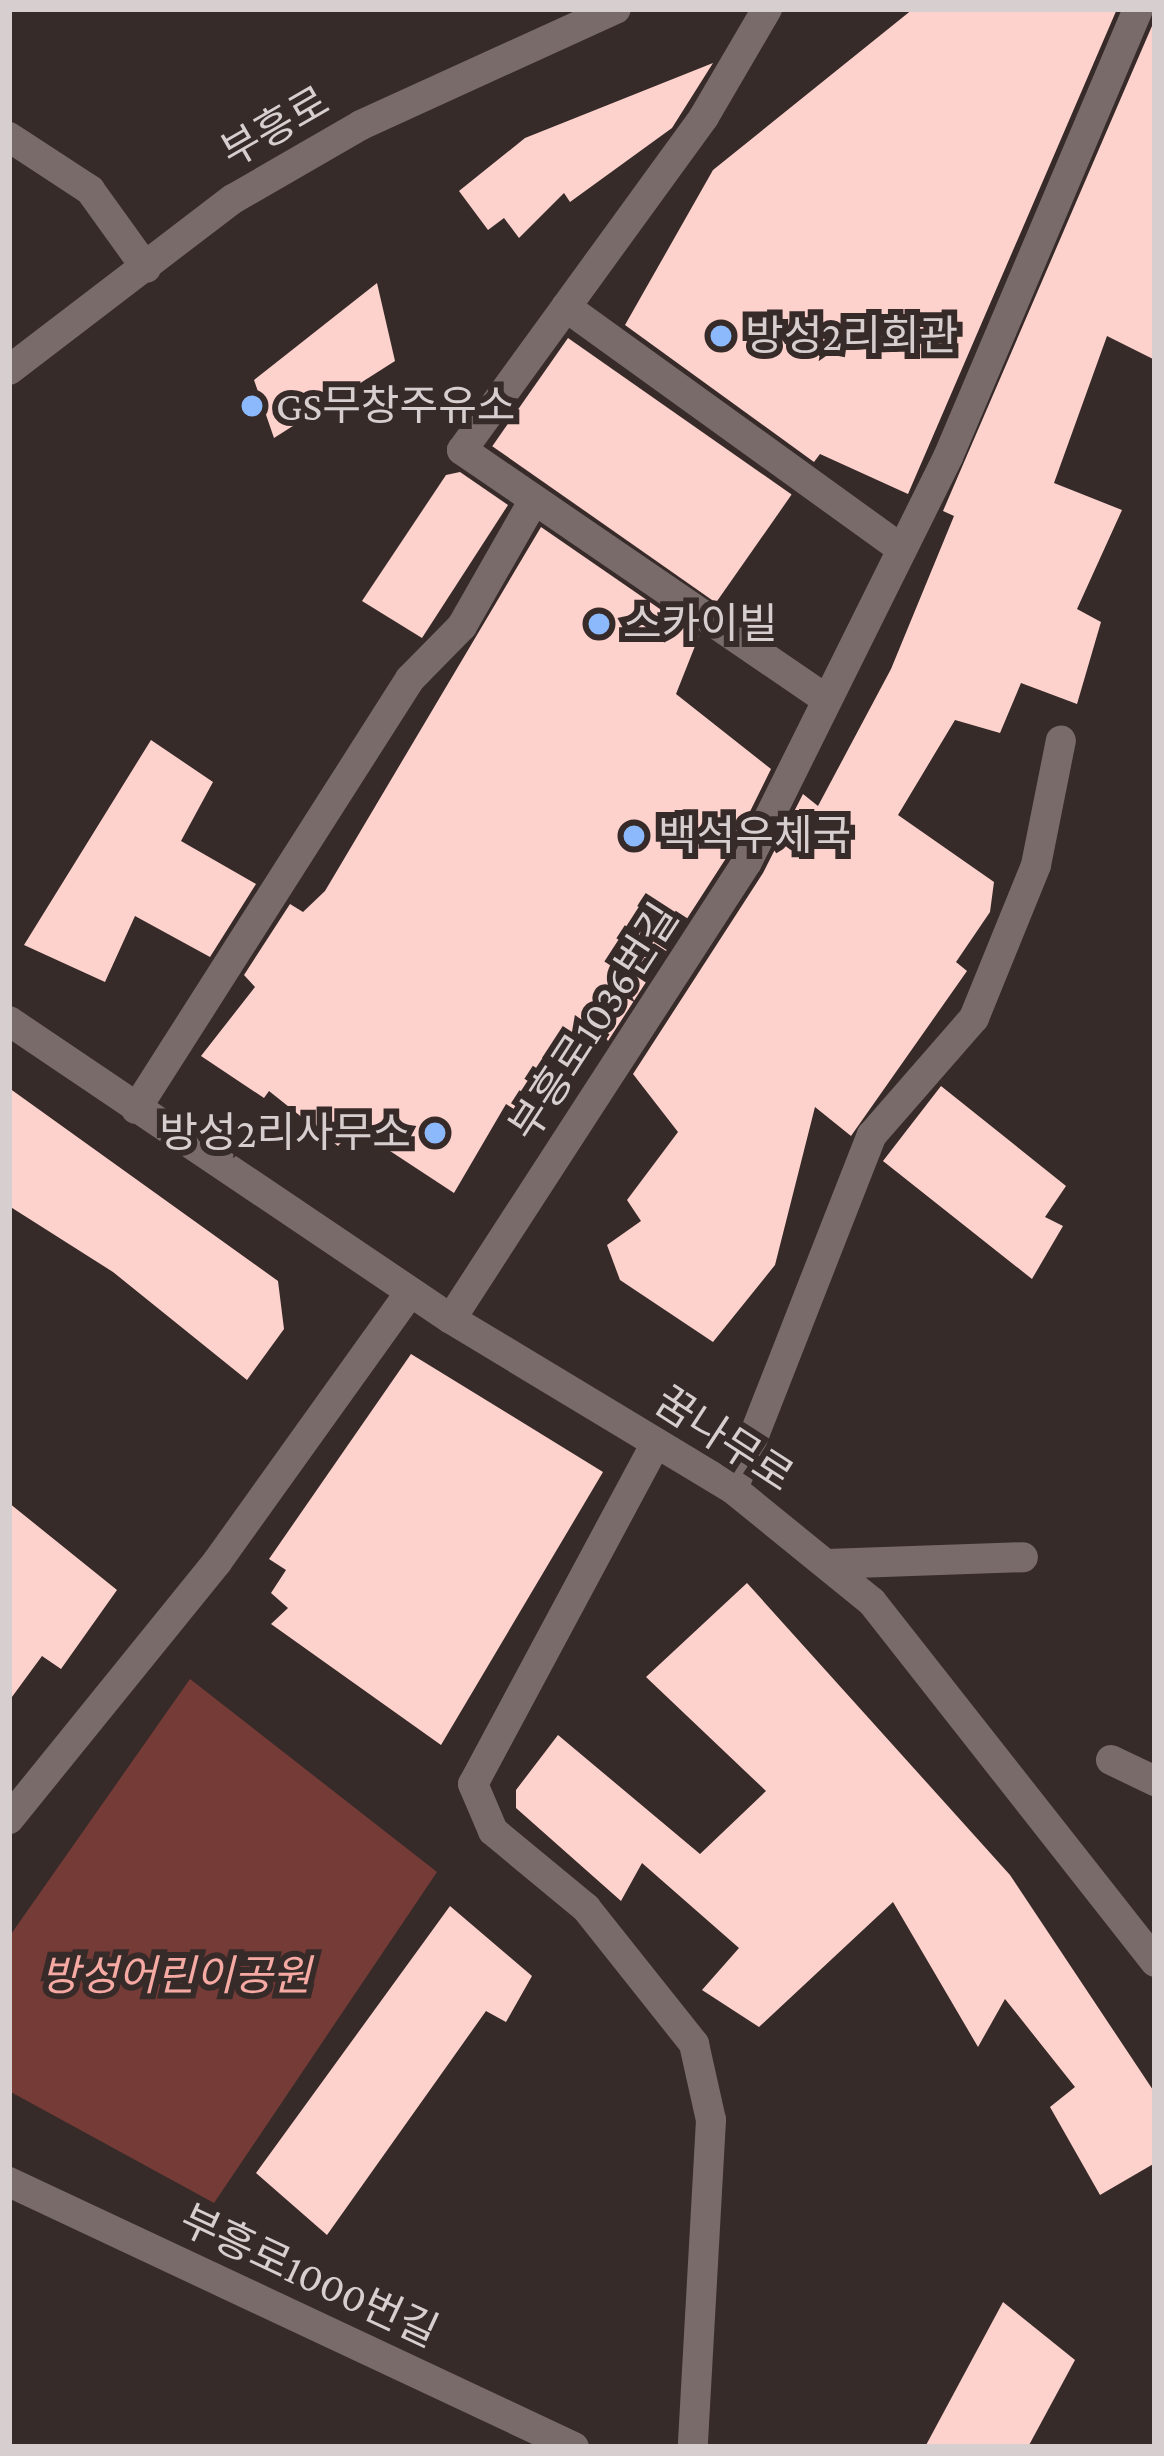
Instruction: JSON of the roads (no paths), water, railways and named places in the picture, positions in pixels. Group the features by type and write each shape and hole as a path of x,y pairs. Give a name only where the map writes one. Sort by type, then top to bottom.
{"street":[{"name":"부흥로","path":"9,370 233,200 362,125 616,9"},
{"path":"767,9 704,117 462,450 531,505 827,700"},
{"name":"부흥로1036번길","path":"451,1319 747,862 902,549 1138,9"},
{"path":"9,137 90,190 146,268"},
{"path":"566,307 902,549"},
{"path":"136,1109 410,680 462,626 531,505"},
{"path":"733,1489 872,1135 974,1018 1036,865 1061,740"},
{"name":"꿈나무로","path":"9,1021 451,1319 733,1489 827,1564 872,1601 1042,1806 1155,1962"},
{"path":"9,1819 217,1562 410,1292"},
{"path":"656,1443 473,1784 493,1831 586,1908 694,2044 711,2120 694,2447"},
{"path":"827,1564 1023,1557"},
{"path":"1111,1760 1155,1781"},
{"name":"부흥로1000번길","path":"9,2182 574,2447"}],"place":[{"name":"방성2리회관","path":"721,336"},
{"name":"GS무창주유소","path":"252,406"},
{"name":"스카이빌","path":"599,624"},
{"name":"백석우체국","path":"634,836"},
{"name":"방성2리사무소","path":"435,1133"}],"park label":[{"name":"방성어린이공원","path":"176,1976"}]}
